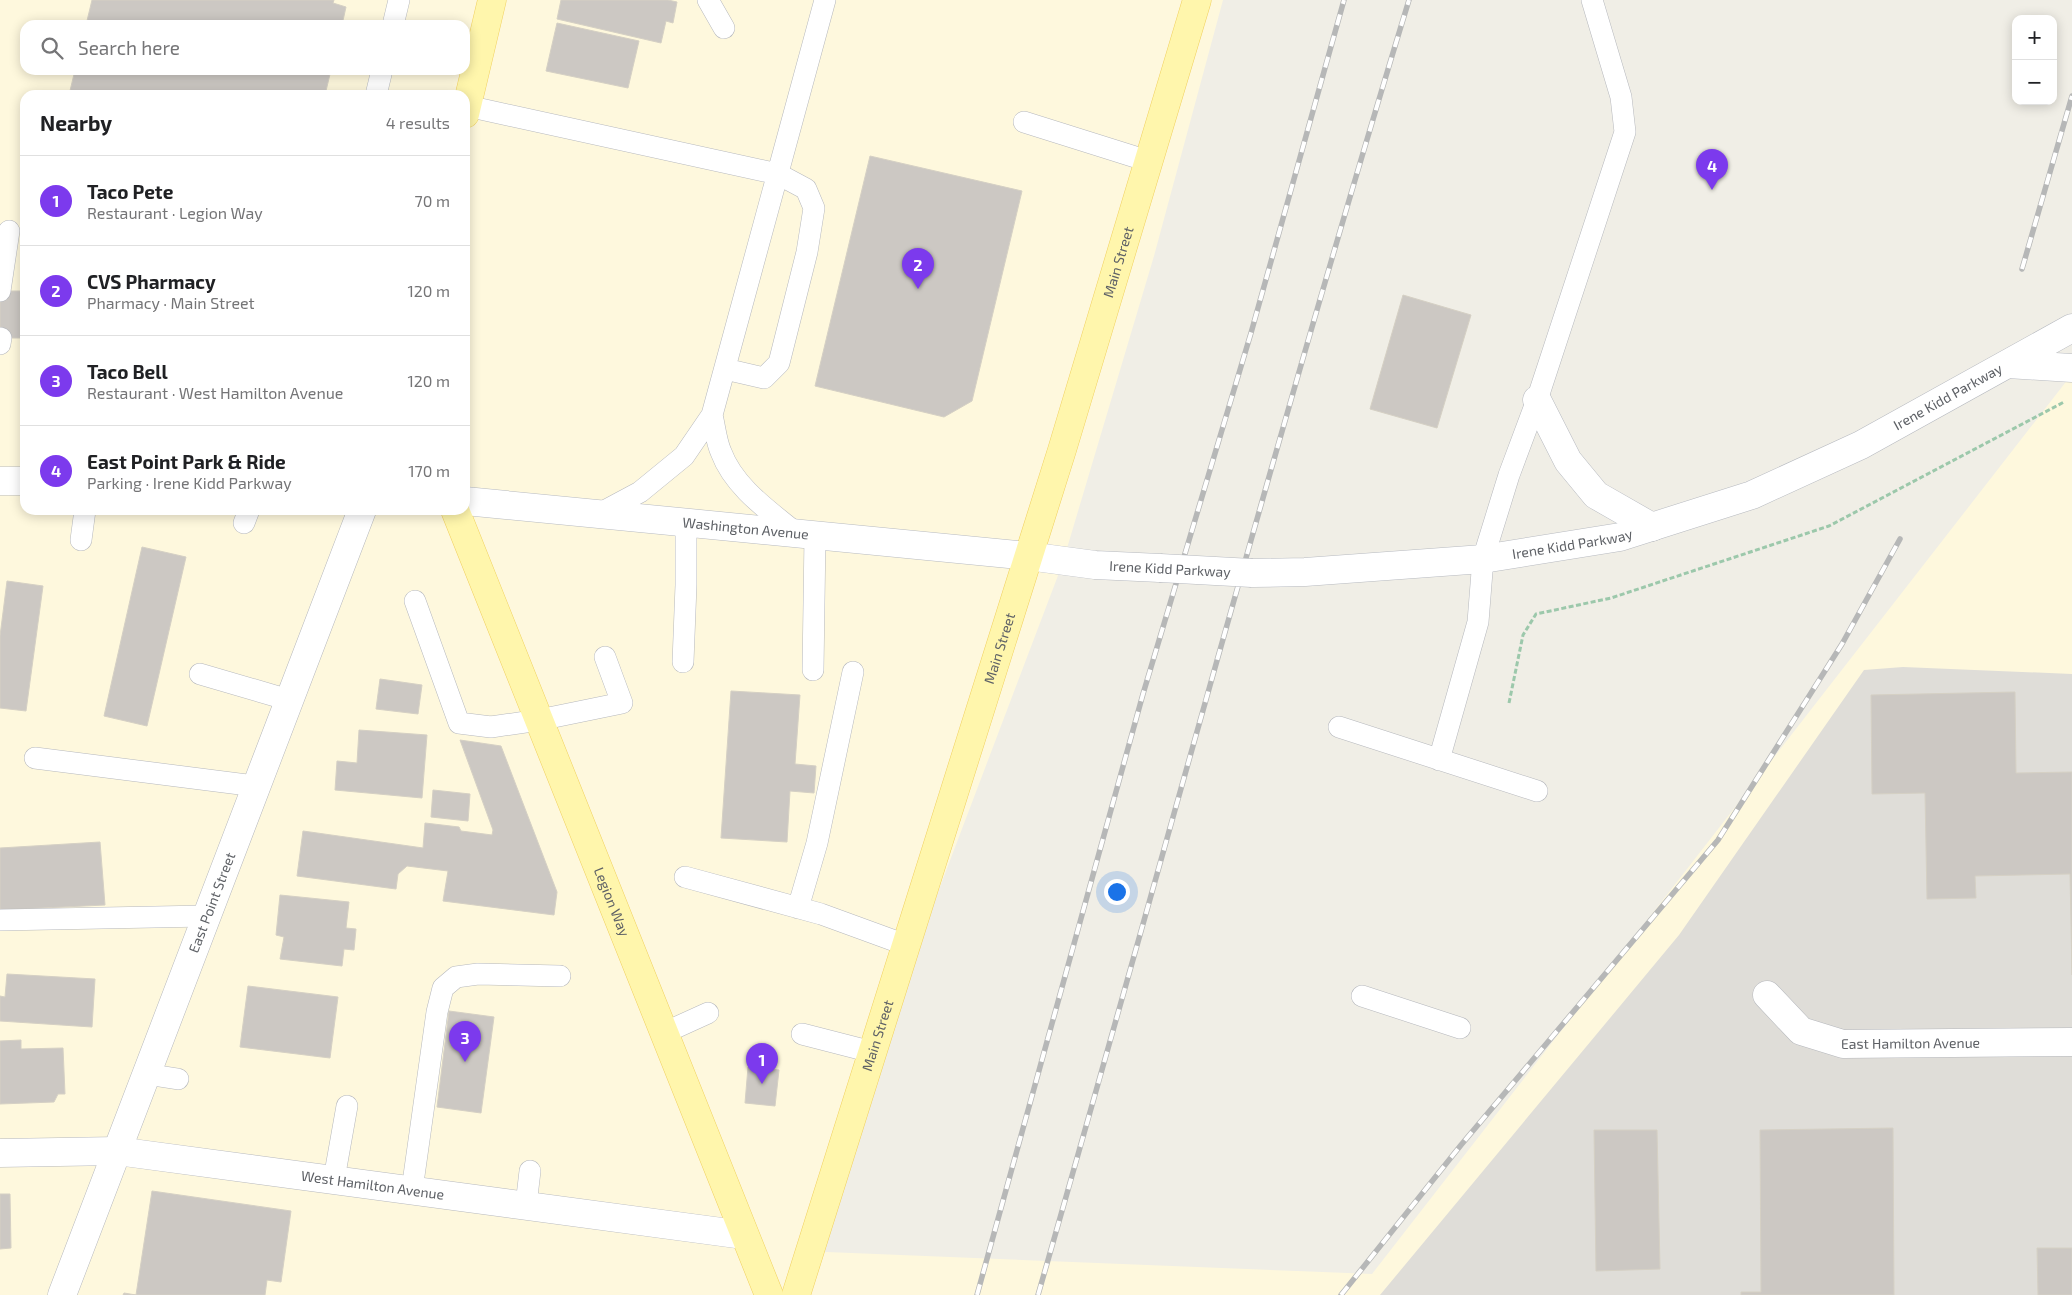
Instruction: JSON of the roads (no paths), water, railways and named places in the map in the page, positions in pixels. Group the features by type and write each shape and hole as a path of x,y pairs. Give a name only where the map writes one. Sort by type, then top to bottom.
{"main road":[{"path":"470,93 492,0"},
{"name":"Main Street","path":"796,1295 1062,450 1197,0"},
{"name":"Legion Way","path":"457,515 768,1295"}],"street":[{"name":"Irene Kidd Parkway","path":"1028,556 1095,565 1252,573 1305,572 1482,559 1620,537 1752,494 1861,445 2072,328"},
{"path":"2008,364 2072,368"},
{"path":"1537,400 1568,461 1596,494 1652,527"},
{"path":"0,481 20,481"},
{"name":"Washington Avenue","path":"470,502 1028,556"},
{"name":"East Point Street","path":"62,1295 360,515"},
{"name":"East Hamilton Avenue","path":"1767,995 1802,1031 1843,1044 2072,1042"},
{"name":"West Hamilton Avenue","path":"0,1153 117,1151 744,1235"}],"lane":[{"path":"394,20 399,0"},
{"path":"708,0 724,28"},
{"path":"596,515 640,492 684,456 712,415 825,0"},
{"path":"1439,760 1478,622 1482,559 1509,475 1537,400 1625,132 1622,98 1609,61 1592,0"},
{"path":"377,90 381,75"},
{"path":"470,111 778,174 806,189 814,208 807,252 779,363 764,378 725,369"},
{"path":"1024,122 1148,161"},
{"path":"0,291 11,231"},
{"path":"712,415 720,452 729,468 751,496 805,535 813,670"},
{"path":"81,540 84,515"},
{"path":"683,662 686,523"},
{"path":"414,601 459,723 491,727 539,720 622,703 605,657"},
{"path":"798,908 817,843 853,672"},
{"path":"200,674 289,700"},
{"path":"1339,727 1537,791"},
{"path":"35,758 256,786"},
{"path":"685,877 798,908 906,945"},
{"path":"0,920 206,916"},
{"path":"412,1190 437,1012 443,988 456,977 478,974 560,976"},
{"path":"1362,996 1460,1028"},
{"path":"664,1033 708,1013"},
{"path":"802,1034 872,1052"},
{"path":"146,1074 178,1079"},
{"path":"334,1179 347,1106"},
{"path":"526,1205 530,1171"}],"railway":[{"path":"977,1295 1143,694 1251,333 1344,0"},
{"path":"1038,1295 1313,323 1409,0"},
{"path":"2022,269 2072,96"},
{"path":"1341,1295 1461,1145 1718,840 1842,644 1900,539"}],"place":[{"name":"East Point Park & Ride","path":"1712,190"},
{"name":"CVS Pharmacy","path":"918,289"},
{"name":"Taco Bell","path":"465,1062"},
{"name":"Taco Pete","path":"762,1084"}]}
